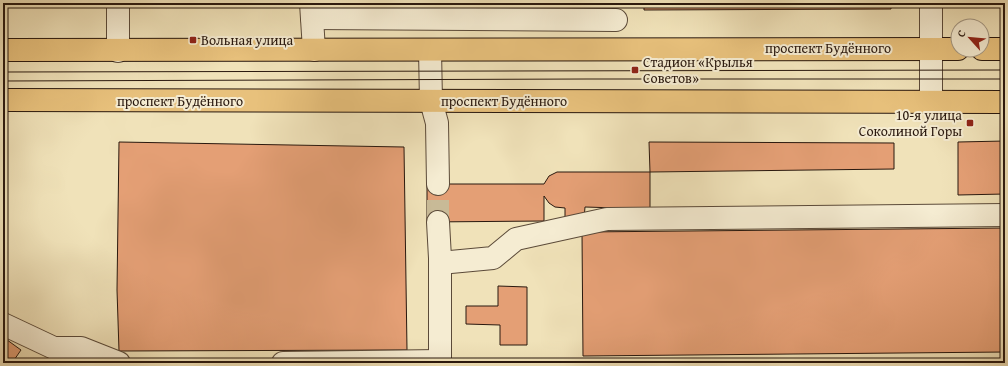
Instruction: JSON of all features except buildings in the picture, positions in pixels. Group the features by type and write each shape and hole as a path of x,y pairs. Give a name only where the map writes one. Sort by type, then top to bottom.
{"main road":[{"name":"проспект Будённого","path":"3,50 950,49"},
{"path":"990,49 1005,49"},
{"name":"проспект Будённого","path":"3,100 1005,102"}],"street":[{"path":"118,3 118,51"},
{"path":"931,3 931,102"},
{"path":"314,50 312,11 615,12 616,49"},
{"path":"430,50 431,101 437,123 438,184"},
{"path":"440,263 493,258 516,239 607,219 1005,215"},
{"path":"283,363 440,362 440,263 438,222"},
{"path":"3,324 54,348 80,348 119,363"}],"tunnel":[{"path":"438,184 438,222"}],"tram line":[{"path":"3,72 1005,70"},
{"path":"3,81 1005,79"}],"place":[{"name":"Вольная улица","path":"193,40"},
{"name":"Стадион «Крылья Советов»","path":"635,70"},
{"name":"10-я улица Соколиной Горы","path":"970,123"}]}
